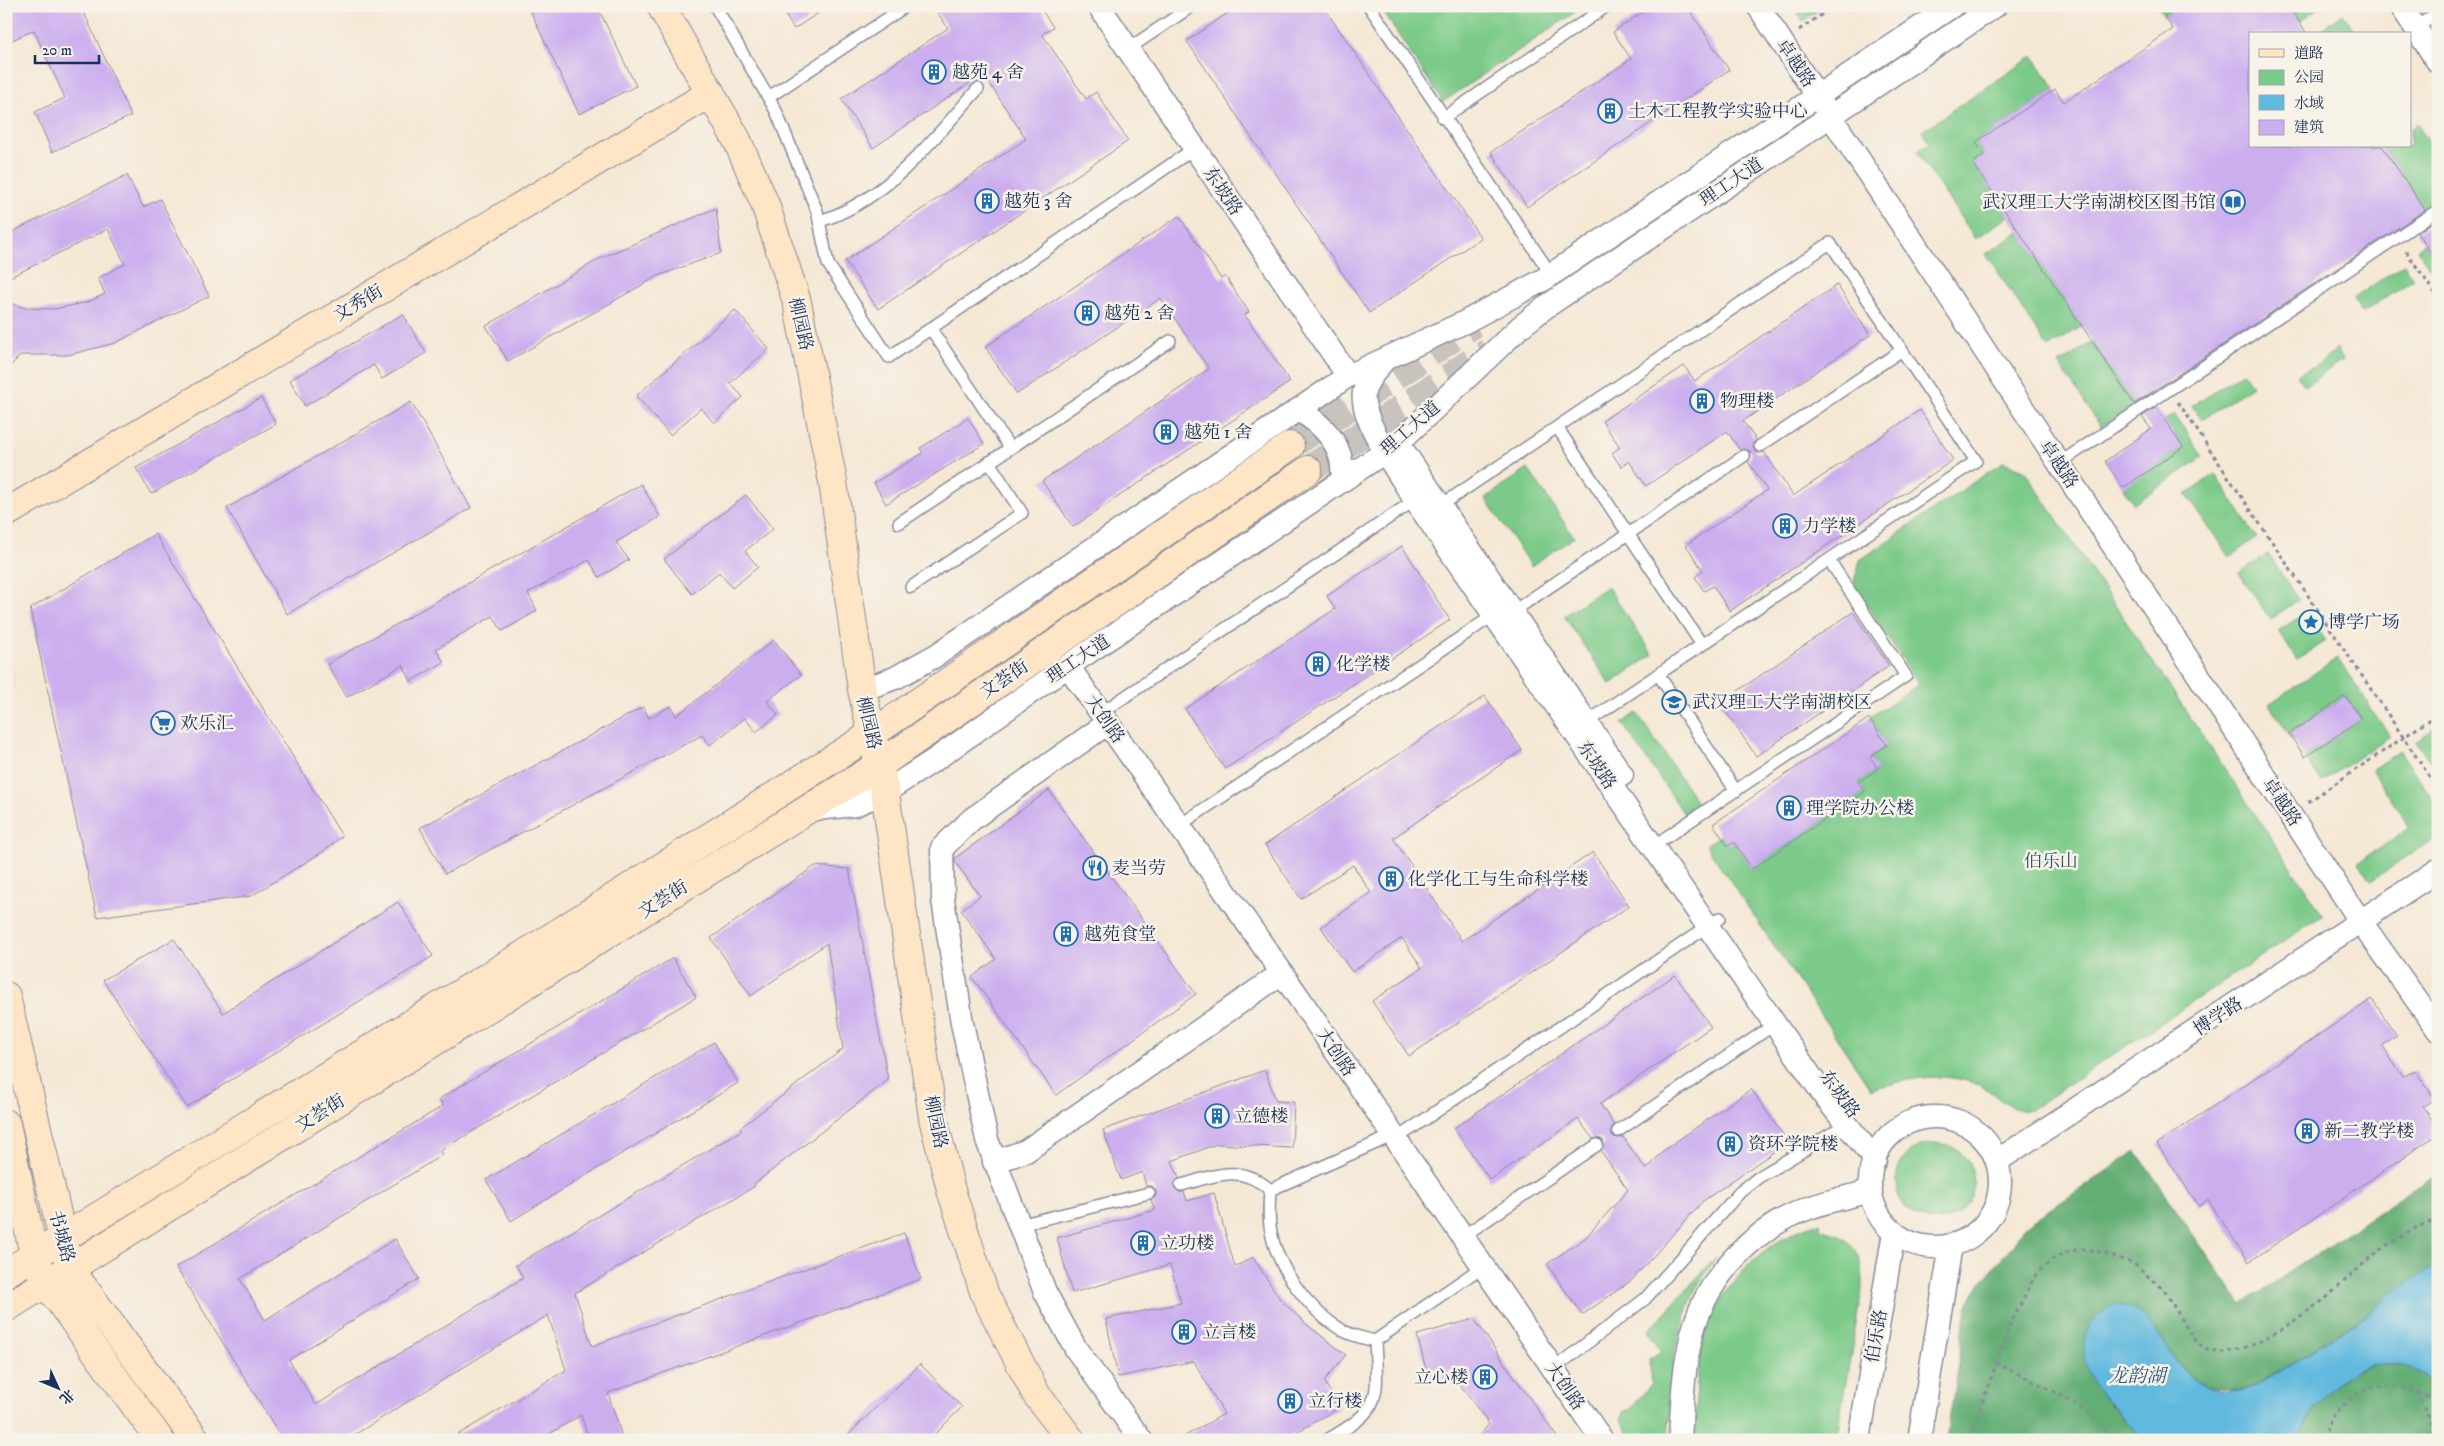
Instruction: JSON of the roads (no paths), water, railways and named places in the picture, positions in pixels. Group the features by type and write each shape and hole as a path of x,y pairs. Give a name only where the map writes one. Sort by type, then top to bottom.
{"main road":[{"name":"柳园路","path":"661,6 736,140 765,204 797,302 833,482 862,690 885,792 933,1118 951,1190 985,1295 1036,1394 1071,1440"},
{"name":"文秀街","path":"6,513 711,94"},
{"name":"文荟街","path":"6,1273 531,950 872,734 1290,446"},
{"name":"文荟街","path":"6,1308 879,765 1308,470"},
{"name":"书城路","path":"6,996 61,1238 70,1269 196,1440"},
{"name":"书城路","path":"6,1124 34,1255 46,1284 160,1440"}],"street":[{"name":"东坡路","path":"1099,6 1348,376"},
{"name":"卓越路","path":"1758,6 2361,922 2438,1030"},
{"name":"理工大道","path":"862,690 895,678 935,656 1348,376 1465,322 1551,274 1952,6"},
{"name":"理工大道","path":"805,810 855,805 885,792 1392,447 1520,327 1547,306 1995,6"},
{"path":"2401,6 2438,62"},
{"name":"东坡路","path":"1385,359 1368,382 1364,398 1368,417 1440,506 1503,613 1714,923 1835,1088 1878,1154"},
{"path":"1298,410 1318,423 1332,438 1341,456 1342,481"},
{"name":"东坡路","path":"1392,447 1415,500 1587,722 1665,838 1775,1024 1846,1125 1878,1154"},
{"name":"大创路","path":"1068,666 1180,825 1395,1137 1482,1268 1602,1440"},
{"path":"1105,718 972,819 942,848 943,900 962,1023 980,1117 994,1162 1046,1292 1076,1349 1141,1440"},
{"name":"博学路","path":"1997,1161 2438,870"},
{"path":"994,1162 1026,1151 1282,973"},
{"path":"1924,1118 1950,1119 1974,1130 1987,1144 1997,1161 2000,1187 1992,1213 1975,1233 1951,1245 1921,1245 1904,1239 1894,1232 1879,1214 1871,1191 1878,1154 1894,1132 1911,1122 1924,1118"},
{"path":"1680,1440 1688,1351 1700,1311 1722,1273 1743,1249 1765,1231 1811,1207 1871,1191"},
{"name":"伯乐路","path":"1859,1440 1894,1232"},
{"path":"1919,1440 1951,1245"}],"lane":[{"path":"715,6 769,97 820,221 828,264 890,357 1195,148"},
{"path":"1128,49 1192,6"},
{"path":"1369,6 1443,118 1551,274"},
{"path":"1443,118 1607,6"},
{"path":"769,97 900,10"},
{"path":"2415,28 2438,12"},
{"path":"820,221 842,214 901,174 978,89"},
{"path":"2058,464 2438,210"},
{"path":"1440,506 1830,243 1976,461 1587,722"},
{"path":"931,329 1010,448"},
{"path":"899,523 1170,341"},
{"path":"1760,446 1902,350"},
{"path":"1557,427 1702,644"},
{"path":"1180,825 1503,613 1628,534 1744,456"},
{"path":"911,587 1022,512 988,462"},
{"path":"1105,718 1415,500"},
{"path":"1665,838 1906,676 1829,560"},
{"path":"1658,674 1736,791"},
{"path":"1270,1190 1395,1137 1714,923"},
{"path":"1618,1131 1775,1024"},
{"path":"1552,1369 1639,1304 1740,1192 1759,1177 1846,1125"},
{"path":"1462,1237 1597,1145"},
{"path":"1181,1185 1220,1175 1239,1173 1254,1177 1270,1190 1271,1234 1276,1250 1292,1279 1305,1297 1328,1320 1354,1336 1375,1341 1482,1268"},
{"path":"1018,1226 1149,1193"},
{"path":"1327,1440 1361,1419 1372,1404 1376,1392 1375,1341"}],"water":[{"name":"龙韵湖","path":"2438,1267 2438,1385 2408,1367 2387,1363 2370,1365 2338,1382 2325,1395 2305,1424 2300,1440 2145,1440 2106,1400 2091,1378 2086,1365 2084,1342 2091,1325 2097,1317 2111,1307 2124,1306 2136,1311 2147,1321 2184,1371 2195,1381 2217,1391 2239,1392 2273,1376 2354,1324 2411,1280"}],"tunnel":[{"path":"1290,446 1474,324"},
{"path":"1308,470 1488,351"}],"place":[{"name":"越苑 4 舍","path":"934,72"},
{"name":"土木工程教学实验中心","path":"1610,111"},
{"name":"越苑 3 舍","path":"987,201"},
{"name":"武汉理工大学南湖校区图书馆","path":"2233,202"},
{"name":"越苑 2 舍","path":"1087,313"},
{"name":"物理楼","path":"1702,401"},
{"name":"越苑 1 舍","path":"1166,432"},
{"name":"力学楼","path":"1785,526"},
{"name":"博学广场","path":"2311,622"},
{"name":"化学楼","path":"1318,664"},
{"name":"武汉理工大学南湖校区","path":"1674,702"},
{"name":"欢乐汇","path":"163,723"},
{"name":"理学院办公楼","path":"1789,808"},
{"name":"麦当劳","path":"1095,868"},
{"name":"化学化工与生命科学楼","path":"1391,879"},
{"name":"越苑食堂","path":"1066,934"},
{"name":"立德楼","path":"1217,1116"},
{"name":"新二教学楼","path":"2307,1131"},
{"name":"资环学院楼","path":"1730,1144"},
{"name":"立功楼","path":"1143,1243"},
{"name":"立言楼","path":"1184,1332"},
{"name":"立心楼","path":"1485,1377"},
{"name":"立行楼","path":"1290,1401"}],"park label":[{"name":"伯乐山","path":"2051,861"}]}
